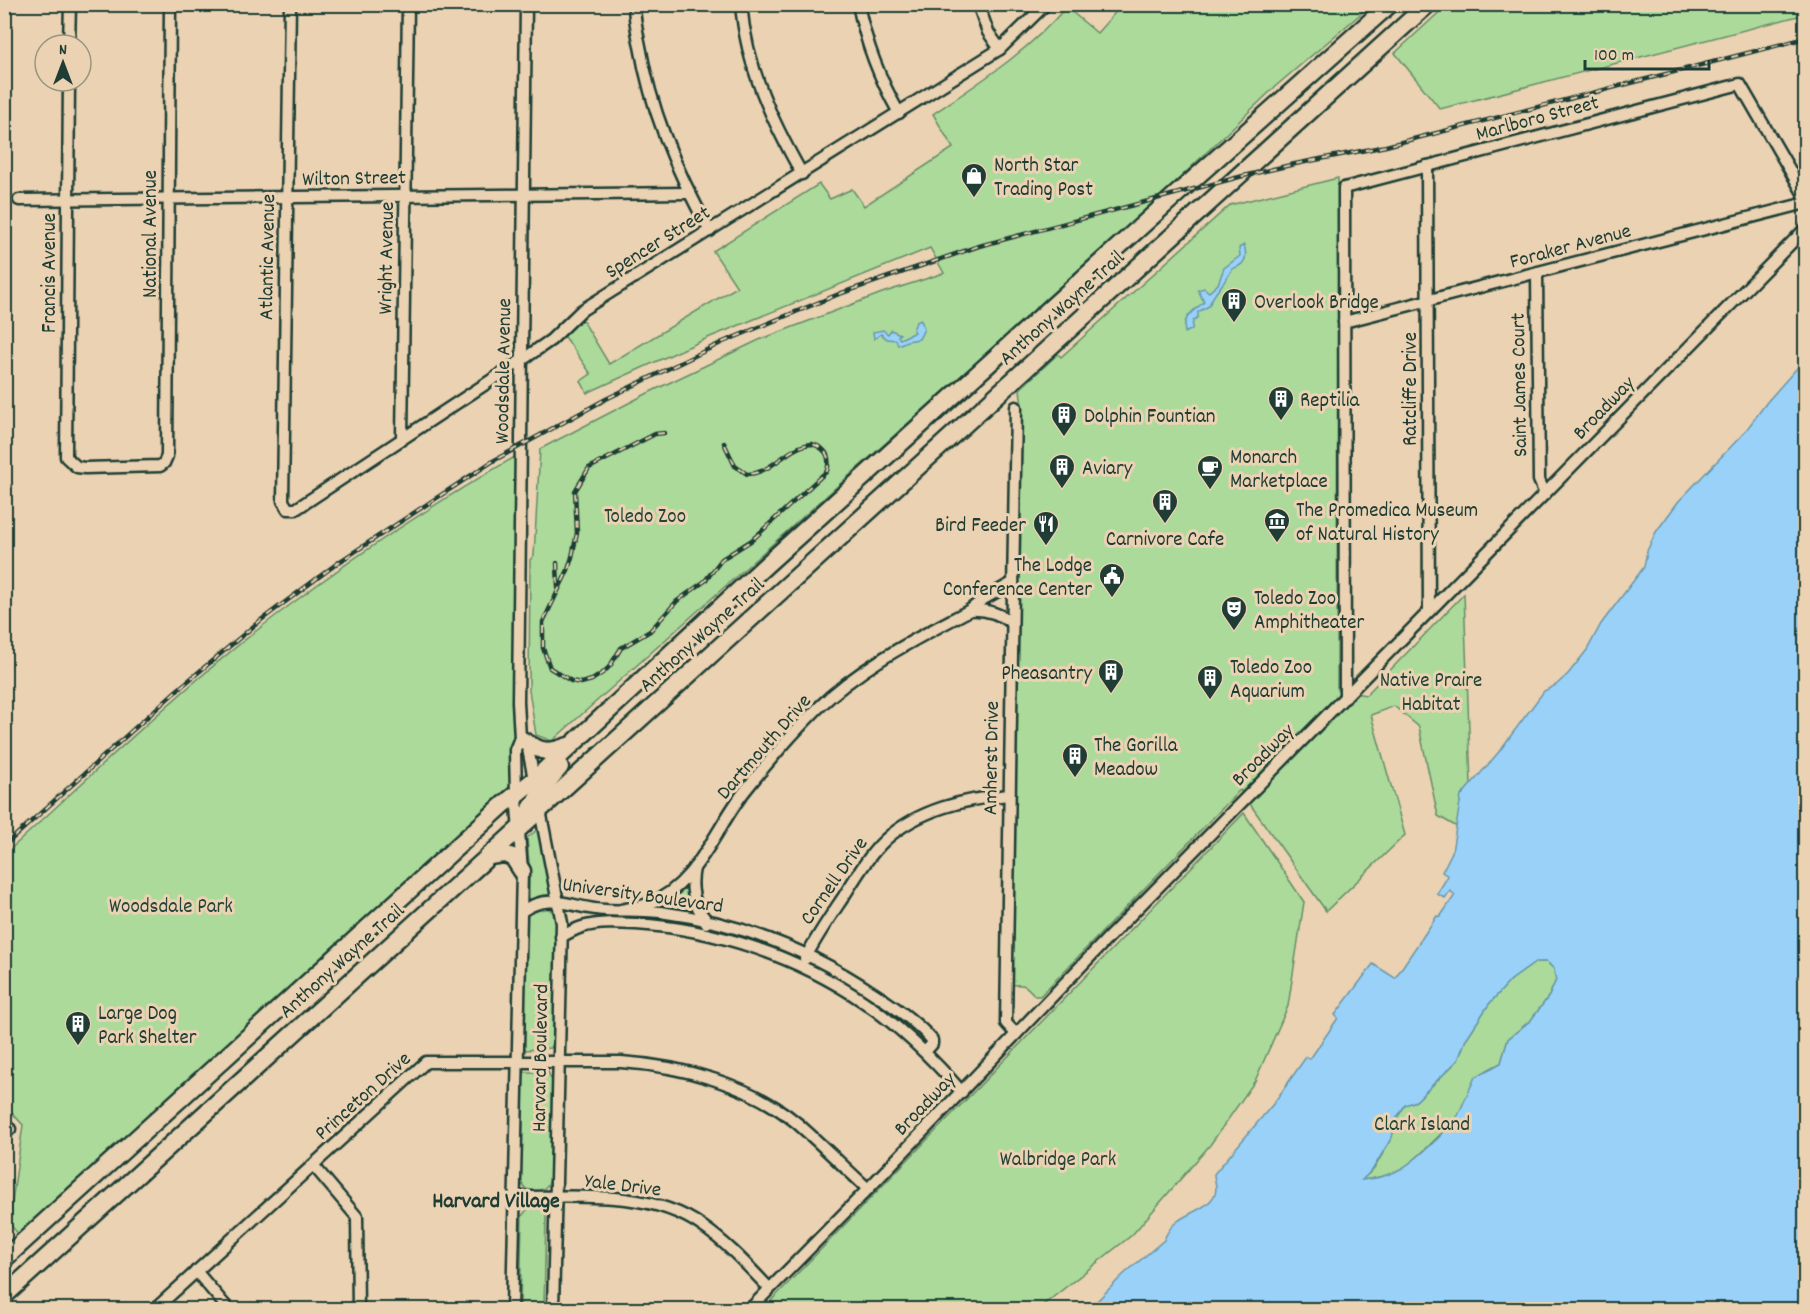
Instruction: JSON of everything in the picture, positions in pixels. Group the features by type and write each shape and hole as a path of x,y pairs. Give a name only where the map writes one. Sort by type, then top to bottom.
{"highway":[{"name":"Anthony Wayne Trail","path":"4,1259 516,793 535,779 783,549 1390,4"},
{"name":"Anthony Wayne Trail","path":"4,1296 489,856 519,828 539,804 1428,4"},
{"path":"539,804 546,784 565,761 607,723 629,691"},
{"path":"521,739 538,750 547,752 572,744"},
{"path":"489,856 504,854 513,857 522,872"}],"street":[{"path":"69,33 70,4"},
{"name":"National Avenue","path":"72,464 85,468 154,467 164,463 167,456 170,4"},
{"name":"Atlantic Avenue","path":"288,509 283,501 290,4"},
{"name":"Wright Avenue","path":"402,439 408,4"},
{"name":"Woodsdale Avenue","path":"526,4 518,702 521,739 528,749 539,804"},
{"path":"634,4 646,81 661,130 688,193 710,231"},
{"path":"741,4 748,48 760,91 779,134 802,174"},
{"path":"858,4 863,30 877,73 899,113"},
{"path":"978,4 988,32 1000,49"},
{"name":"Spencer Street","path":"288,509 296,508 522,360 551,340 582,310 1000,49 1046,4"},
{"name":"Marlboro Street","path":"1344,322 1344,188 1740,84 1806,198"},
{"name":"Francis Avenue","path":"69,93 66,457 72,464"},
{"name":"Ratcliffe Drive","path":"1427,166 1429,611"},
{"name":"Wilton Street","path":"20,200 688,193"},
{"name":"Foraker Avenue","path":"1344,322 1806,203"},
{"name":"Broadway","path":"749,1310 1429,611 1806,228"},
{"name":"Saint James Court","path":"1537,274 1539,480 1545,494"},
{"path":"1344,322 1345,698"},
{"name":"Amherst Drive","path":"1016,407 1006,1023 1016,1034"},
{"name":"Dartmouth Drive","path":"618,910 648,904 677,886 694,868 744,793 788,740 819,708 883,657 970,610 1012,582"},
{"path":"970,610 988,610 1012,623"},
{"name":"Woodsdale Avenue","path":"519,828 515,750 521,739"},
{"name":"Cornell Drive","path":"801,966 866,861 885,840 909,822 938,809 973,798 1009,795"},
{"name":"Harvard Boulevard","path":"539,804 562,923 553,1310"},
{"name":"Harvard Boulevard","path":"513,1310 522,911 519,828"},
{"path":"694,868 692,879 694,899 697,908 706,920 704,934"},
{"name":"University Boulevard","path":"522,911 532,904 558,901 585,908 657,912 706,920 747,931 807,954 850,977 890,1004 932,1040 932,1044 925,1052"},
{"path":"614,923 618,910"},
{"name":"University Boulevard","path":"561,937 579,927 614,923 656,926 704,934 745,945 801,966 865,1002 925,1052 962,1092"},
{"name":"Princeton Drive","path":"154,1310 426,1062 650,1064 718,1081 754,1096 795,1122 868,1189"},
{"path":"314,1166 357,1217 358,1310"},
{"name":"Yale Drive","path":"514,1197 612,1198 673,1210 701,1225 728,1246 770,1288"},
{"path":"196,1271 229,1310"}],"green space":[{"path":"1805,4 1806,14 1440,109 1395,53 1447,5"},
{"name":"Toledo Zoo","path":"1122,5 1371,5 1277,85 1140,216 552,741 536,735 529,690 530,560 534,555 540,449 650,392 759,340 882,293 944,273 930,248 710,337 587,393 581,381 591,374 563,334 582,319 609,364 737,287 713,251 819,184 830,199 852,189 864,206 953,148 933,114 1020,52 1066,7 1097,33"},
{"name":"Native Praire Habitat","path":"1338,178 1337,690 1366,695 1464,594 1471,785 1461,796 1457,827 1438,816 1419,727 1394,706 1371,715 1405,835 1326,911 1240,790 1040,996 1035,996 1025,986 1011,985 1022,407 1020,389 1058,354 1061,357 1230,205"},
{"name":"Woodsdale Park","path":"520,454 516,793 24,1241 9,1223 23,1125 5,1105 5,1040 9,1035 4,1001 5,854 170,703 274,617 394,531"},
{"name":"Walbridge Park","path":"1244,813 1304,902 1288,1006 1255,1081 1210,1145 1132,1235 1038,1309 763,1309"},
{"path":"538,829 552,894 539,896 529,901 527,838"},
{"path":"685,885 688,887 689,901 694,911 690,913 659,907"},
{"path":"545,906 555,914 557,921 554,1043 551,1048 526,1050 523,1045 525,917 530,909"},
{"name":"Clark Island","path":"1536,962 1547,962 1554,969 1556,980 1549,996 1531,1020 1508,1039 1501,1063 1483,1073 1475,1081 1456,1122 1419,1156 1401,1169 1377,1178 1361,1180 1374,1169 1392,1137 1396,1120 1405,1105 1416,1101 1458,1060 1466,1039 1489,1004 1511,980"},
{"path":"525,1072 548,1072 553,1083 551,1179 540,1191 530,1191 522,1185 519,1179 520,1080"},
{"path":"535,1205 546,1215 544,1309 520,1309 522,1216 529,1207"}],"water":[{"path":"1244,245 1246,254 1243,263 1232,269 1213,296 1209,306 1198,312 1192,329 1185,333 1184,327 1187,319 1204,302 1198,290 1204,288 1209,292 1218,284 1224,268 1240,256 1239,248"},
{"path":"921,320 924,329 919,339 898,345 896,340 887,339 881,334 874,339 873,332 883,330 888,334 891,330 900,334 898,336 900,339 915,332 913,330 916,322"},
{"path":"1805,359 1805,1309 1089,1309 1124,1274 1164,1240 1176,1223 1212,1199 1216,1188 1214,1174 1274,1103 1306,1057 1310,1059 1338,1018 1335,1015 1373,964 1395,978 1437,916 1440,917 1455,895 1450,891 1445,898 1437,894 1448,876 1442,872 1452,852 1461,796 1498,753 1544,691 1556,685 1568,674 1587,650 1601,624 1644,567 1647,551 1656,532 1678,502 1744,433 1767,402","holes":["1536,962 1547,962 1554,969 1556,980 1549,996 1531,1020 1508,1039 1501,1063 1475,1077 1455,1122 1402,1168 1384,1176 1362,1180 1373,1169 1392,1137 1396,1119 1405,1105 1416,1101 1458,1060 1466,1039 1489,1004 1511,980"]}],"railway":[{"path":"4,846 176,691 261,620 339,562 493,461 606,399 723,342 839,294 979,246 1243,176 1386,146 1806,38"},
{"path":"664,433 655,434 589,468 575,491 577,533 572,557 543,622 543,648 550,668 571,681 581,683 592,680 604,672 621,648 650,631 677,601 705,581 722,559 752,540 827,471 828,457 821,448 812,444 795,449 756,473 747,474 735,466 724,443"},
{"path":"557,563 558,588"}],"place":[{"name":"North Star Trading Post","path":"974,199"},
{"name":"Overlook Bridge","path":"1234,324"},
{"name":"Reptilia","path":"1281,422"},
{"name":"Dolphin Fountian","path":"1064,438"},
{"name":"Aviary","path":"1062,490"},
{"name":"Monarch Marketplace","path":"1210,491"},
{"name":"Carnivore Cafe","path":"1165,525"},
{"name":"The Promedica Museum of Natural History","path":"1277,544"},
{"name":"Bird Feeder","path":"1046,547"},
{"name":"The Lodge Conference Center","path":"1112,599"},
{"name":"Toledo Zoo Amphitheater","path":"1234,632"},
{"name":"Pheasantry","path":"1111,695"},
{"name":"Toledo Zoo Aquarium","path":"1210,701"},
{"name":"The Gorilla Meadow","path":"1075,779"},
{"name":"Large Dog Park Shelter","path":"78,1047"}],"district":[{"name":"Harvard Village","path":"496,1199"}]}
